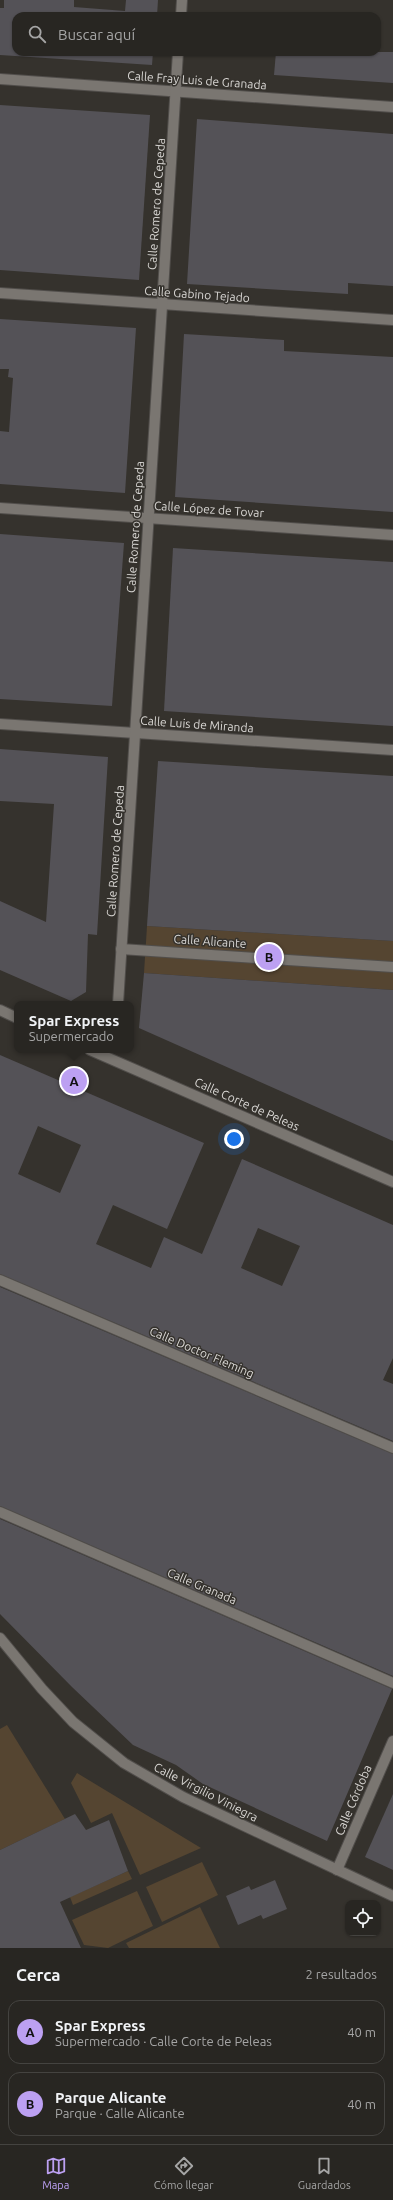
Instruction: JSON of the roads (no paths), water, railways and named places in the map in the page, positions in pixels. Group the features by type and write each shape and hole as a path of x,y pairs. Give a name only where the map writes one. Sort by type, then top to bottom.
{"street":[{"path":"181,12 182,0"},
{"name":"Calle Romero de Cepeda","path":"118,1001 178,56"},
{"name":"Calle Fray Luis de Granada","path":"0,79 393,107"},
{"name":"Calle Gabino Tejado","path":"0,293 393,320"},
{"name":"Calle López de Tovar","path":"0,508 393,535"},
{"name":"Calle Luis de Miranda","path":"0,724 393,750"},
{"name":"Calle Alicante","path":"121,949 393,967"},
{"path":"0,1010 14,1017"},
{"name":"Calle Corte de Peleas","path":"107,1053 393,1182"},
{"name":"Calle Doctor Fleming","path":"0,1280 393,1448"},
{"name":"Calle Granada","path":"0,1512 393,1682"},
{"name":"Calle Virgilio Viniegra","path":"0,1638 42,1689 74,1722 124,1763 183,1797 393,1896"},
{"name":"Calle Córdoba","path":"337,1870 393,1741"}],"place":[{"name":"Parque Alicante","path":"269,957"},
{"name":"Spar Express","path":"74,1081"}]}
